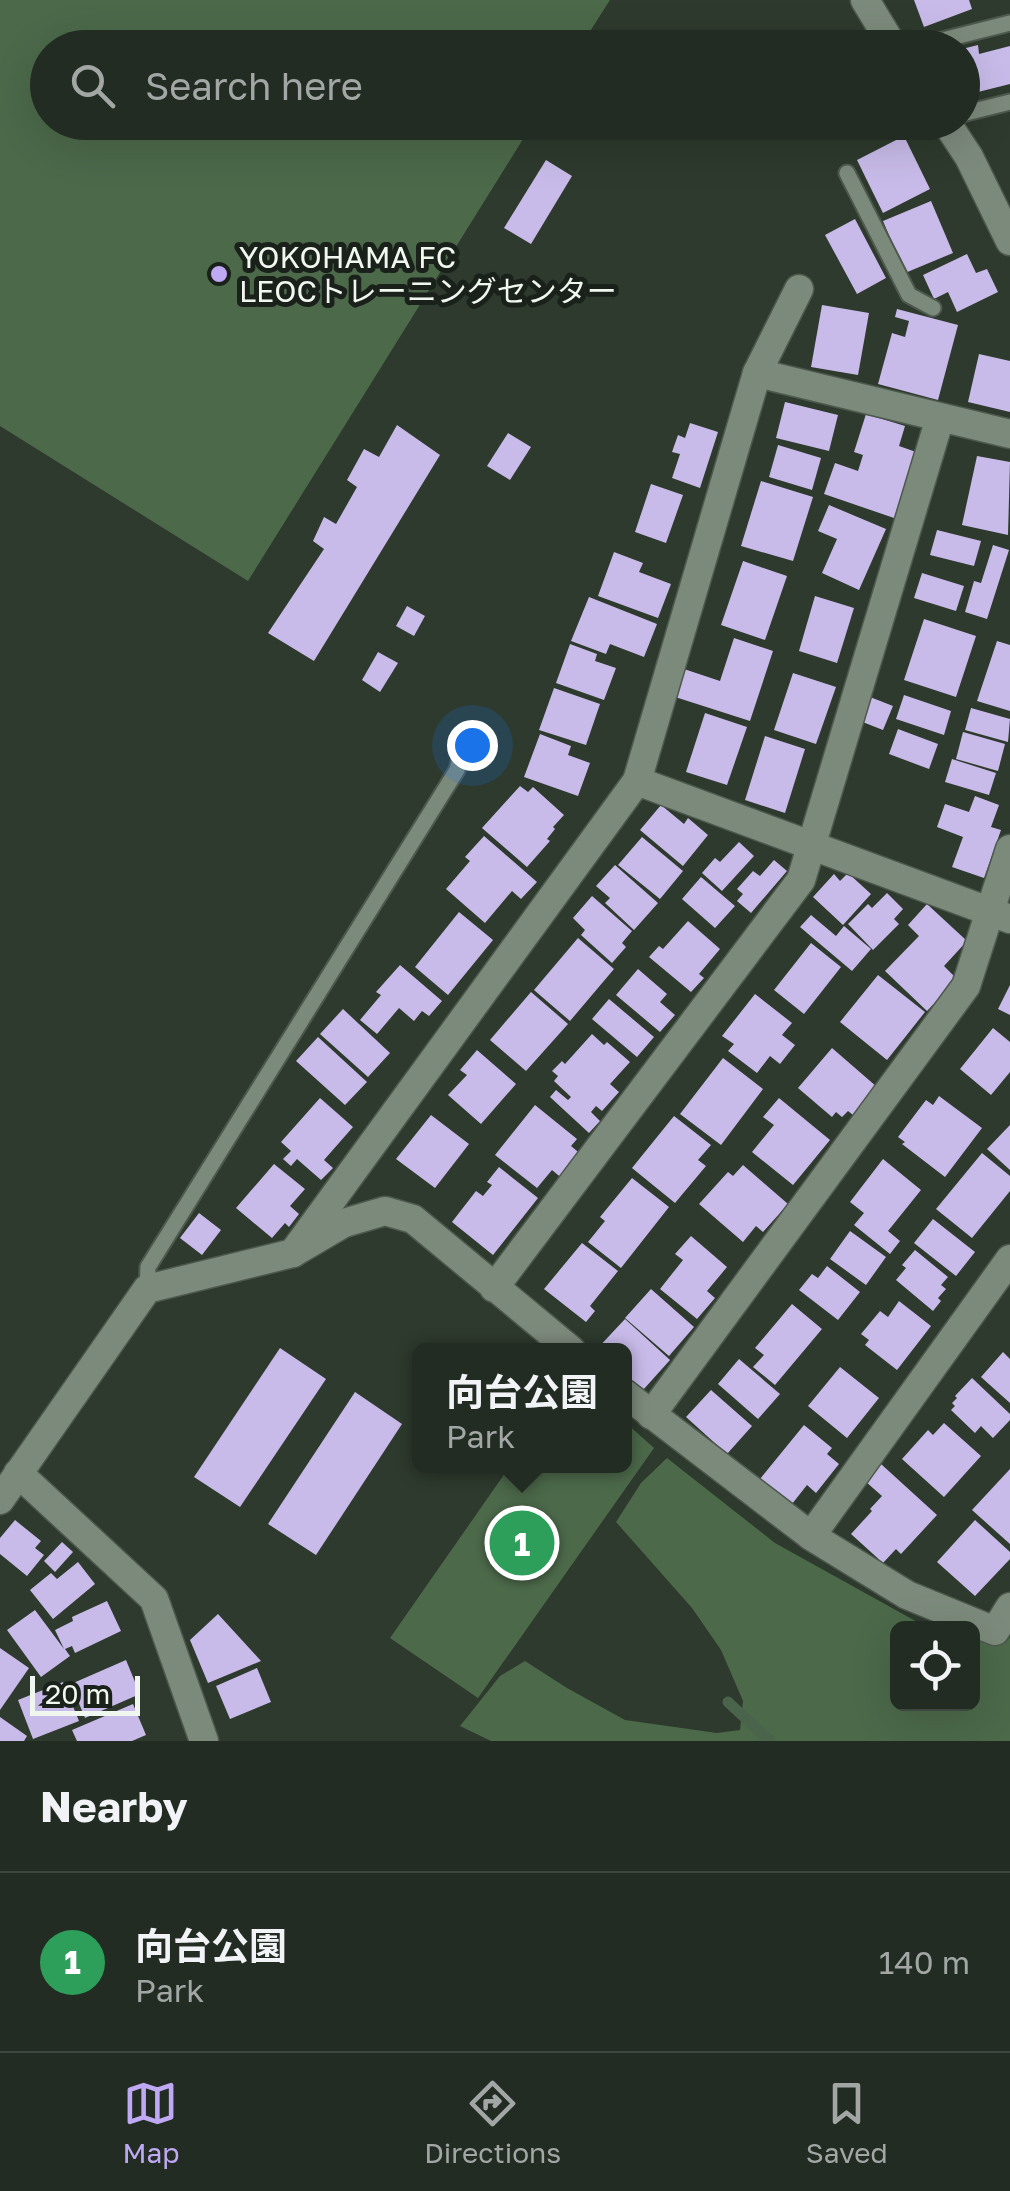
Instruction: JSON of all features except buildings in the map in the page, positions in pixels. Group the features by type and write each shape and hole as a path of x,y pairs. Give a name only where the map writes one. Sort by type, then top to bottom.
{"street":[{"path":"865,0 883,30"},
{"path":"958,140 1010,241"},
{"path":"293,1254 637,781 757,373 799,289"},
{"path":"757,373 1010,434"},
{"path":"494,1288 801,880 940,418"},
{"path":"637,781 1000,915"},
{"path":"651,1415 966,986 1000,915 1010,849"},
{"path":"0,1500 148,1289 293,1254 344,1223 386,1211 412,1219 563,1343"},
{"path":"811,1536 1010,1259"},
{"path":"632,1400 811,1536 907,1595 995,1630 1010,1607"},
{"path":"18,1473 154,1600 204,1741"}],"lane":[{"path":"980,30 1010,22"},
{"path":"980,110 1010,102"},
{"path":"848,172 909,295 932,308"},
{"path":"148,1289 148,1267 457,770 463,747"}],"green space":[{"name":"YOKOHAMA FC LEOCトレーニングセンター","path":"0,0 610,0 591,30 30,30 30,140 522,140 248,581 0,426"},
{"path":"632,1428 654,1448 478,1698 390,1638 505,1473 632,1473"},
{"path":"667,1458 775,1543 915,1621 890,1621 890,1711 980,1711 980,1641 1005,1643 1010,1637 1010,1741 491,1741 460,1726 500,1676 525,1661 625,1720 717,1733 740,1730 743,1701 721,1650 692,1608 616,1522 641,1483"}],"waterway":[{"path":"728,1702 770,1741"}],"place":[{"name":"YOKOHAMA FC LEOCトレーニングセンター","path":"219,274"},
{"name":"向台公園","path":"522,1543"}]}
